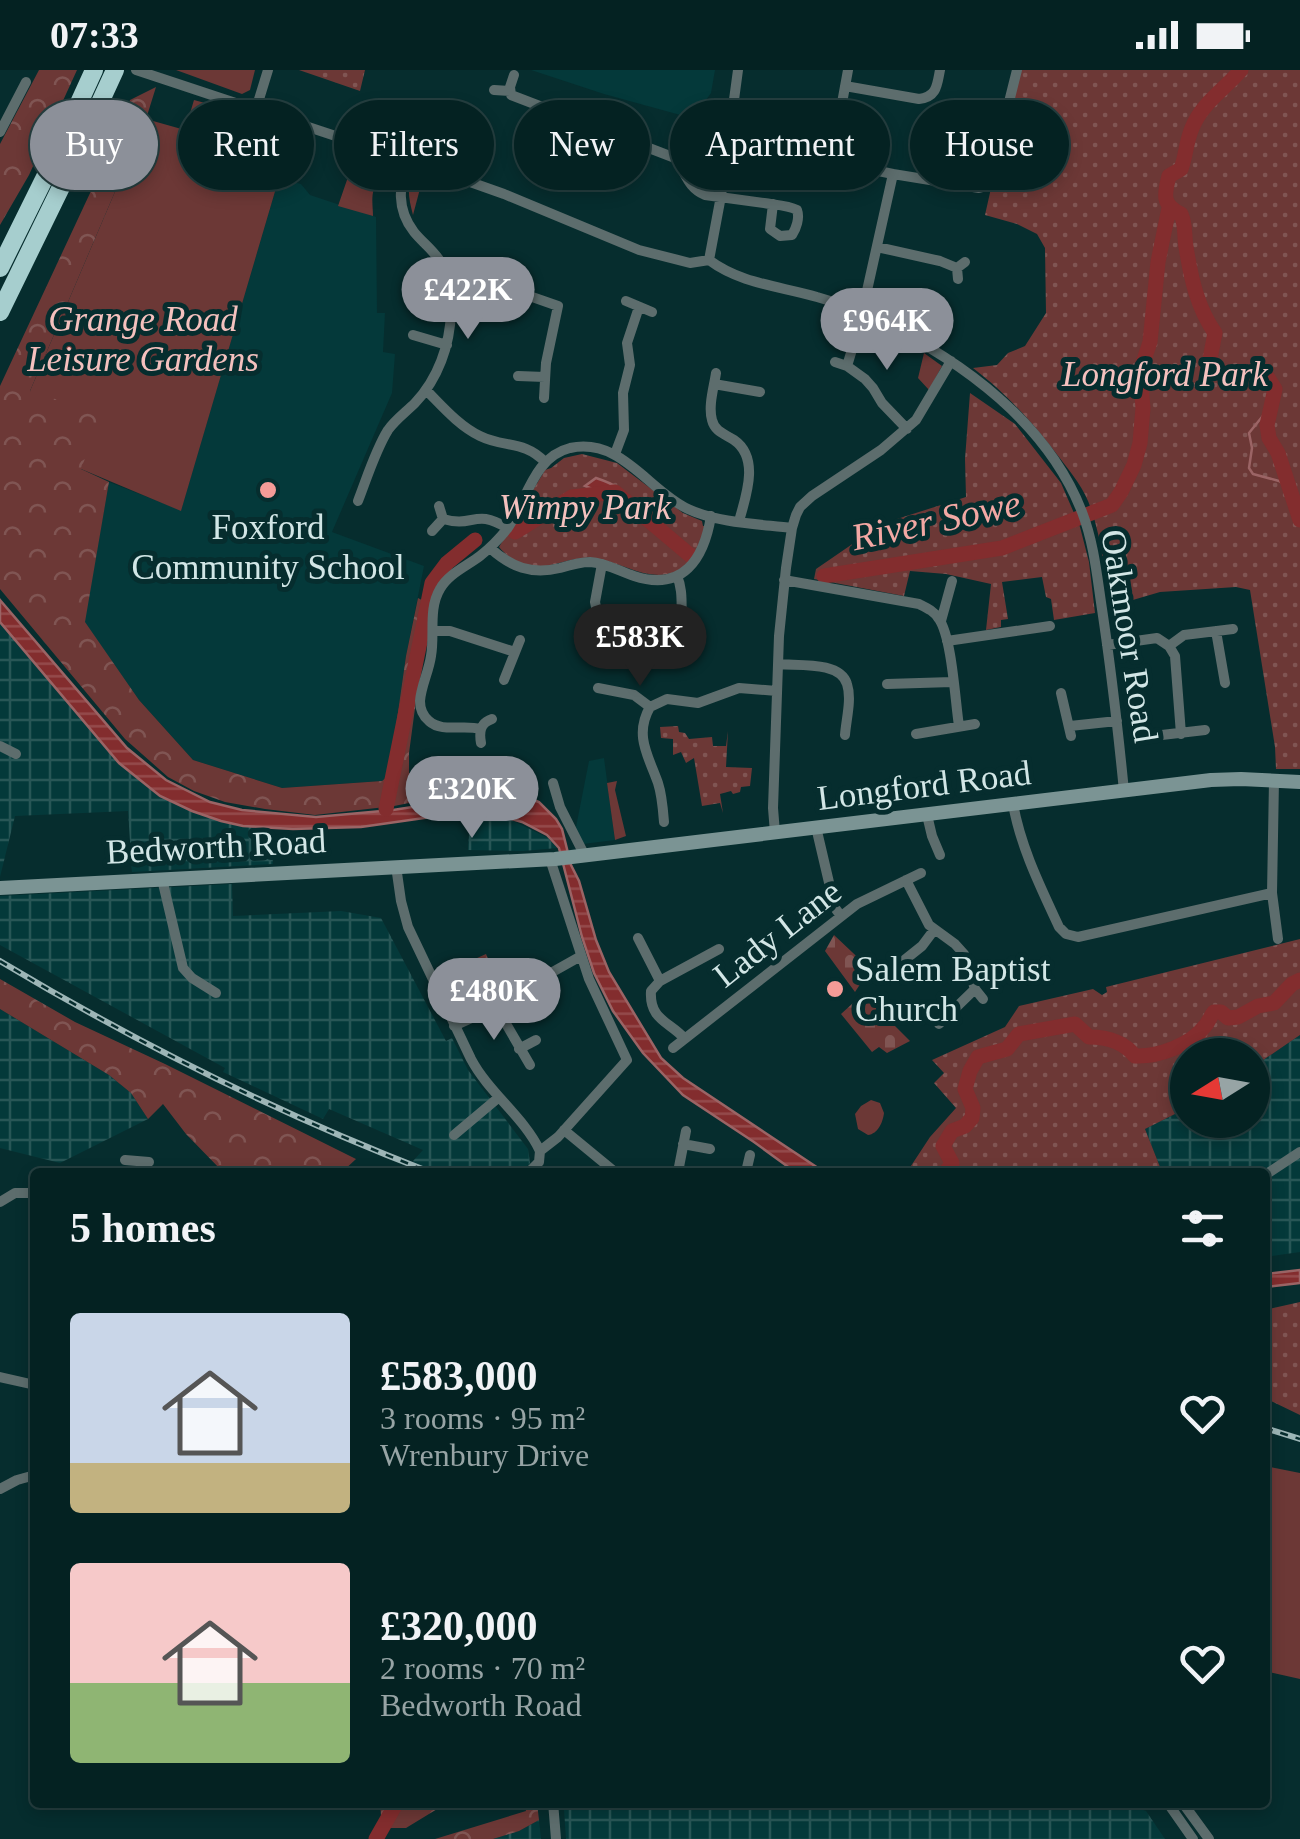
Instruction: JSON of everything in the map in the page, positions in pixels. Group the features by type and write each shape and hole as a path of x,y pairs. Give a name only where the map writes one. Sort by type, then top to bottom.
{"highway":[{"path":"0,312 94,92 94,70"},
{"path":"0,268 94,92 115,70"}],"main road":[{"name":"Longford Road","path":"553,859 1211,780 1300,782"},
{"name":"Bedworth Road","path":"0,888 553,859"}],"street":[{"path":"136,70 228,100"},
{"path":"259,100 268,70"},
{"path":"493,190 639,250 690,263 710,260 738,70"},
{"path":"843,100 848,70"},
{"path":"845,86 926,98 936,89 940,70"},
{"path":"862,313 892,174 984,187 990,178 1018,70"},
{"path":"510,91 514,74"},
{"path":"0,132 6,106 26,82"},
{"path":"494,90 510,91 516,98 669,155 682,167 691,187 705,194 773,204"},
{"path":"358,501 360,477 386,433 435,375 446,345 452,310 450,287 438,258 404,214 400,190"},
{"path":"877,247 940,261 960,270"},
{"name":"Oakmoor Road","path":"710,260 742,278 817,297 905,334 951,361 1006,406 1037,439 1064,476 1086,523 1107,645 1124,791"},
{"path":"450,287 492,283 570,310"},
{"path":"626,301 652,312"},
{"path":"544,398 546,363 558,306"},
{"path":"614,454 624,430 623,393 630,365 627,344 639,307"},
{"path":"412,335 446,345"},
{"path":"854,343 841,364 873,388 907,429"},
{"path":"776,833 773,808 777,691 784,580 792,528 800,508 812,496 907,429 951,361"},
{"path":"518,376 545,377"},
{"path":"740,521 749,464 738,443 713,425 710,414 715,378 760,392"},
{"path":"426,390 477,435 521,446 545,462"},
{"path":"480,729 436,726 424,714 420,700 431,656 433,609 439,590 452,575 490,548 507,528 545,462 558,453 590,448 614,454 683,506 711,516 792,528"},
{"path":"439,506 443,520"},
{"path":"490,548 510,564 529,571 583,562 602,564 645,579 663,579 677,576 693,564 702,550 711,516"},
{"path":"443,520 462,523 493,519 507,528"},
{"path":"432,531 443,520"},
{"path":"601,632 595,602 602,564"},
{"path":"677,576 682,591 684,632"},
{"path":"784,580 919,604 932,610 941,621 947,641 959,726"},
{"path":"941,621 952,581"},
{"path":"598,618 616,614"},
{"path":"663,618 682,617"},
{"path":"947,641 1050,626"},
{"path":"1169,646 1184,636 1233,628"},
{"path":"432,630 458,633 515,652"},
{"path":"1216,631 1224,683"},
{"path":"1107,645 1157,638 1169,646 1176,656 1181,734"},
{"path":"504,680 520,640"},
{"path":"779,664 834,669 842,674 848,695 845,735"},
{"path":"887,684 952,682"},
{"path":"598,688 634,695 650,706"},
{"path":"664,822 659,787 642,744 642,724 650,706 667,699 689,704 708,701 739,688 777,691"},
{"path":"1062,690 1071,731 1117,721"},
{"path":"480,729 492,719"},
{"path":"916,734 976,724"},
{"path":"480,729 481,743"},
{"path":"1153,736 1205,730"},
{"path":"0,746 16,754"},
{"path":"1274,780 1272,893 1278,939"},
{"path":"554,783 582,856"},
{"path":"1013,804 1030,863 1059,927 1066,934 1078,937 1272,893"},
{"path":"927,815 940,855"},
{"path":"816,827 840,916"},
{"path":"540,1151 550,1145 626,1060 589,979 553,859"},
{"path":"396,866 408,927 476,1070 540,1151 533,1168"},
{"name":"Lady Lane","path":"673,1048 840,916 874,894 921,873"},
{"path":"162,879 183,968 216,993"},
{"path":"906,880 925,920 964,954 975,989 983,999"},
{"path":"909,973 896,967 922,946 934,930"},
{"path":"638,938 660,981"},
{"path":"684,1038 664,1024 652,1006 652,992 660,981 719,949"},
{"path":"533,983 581,956"},
{"path":"942,1015 975,989"},
{"path":"454,1026 489,1010 498,1010 530,1065"},
{"path":"519,1049 536,1040"},
{"path":"454,1135 498,1098"},
{"path":"564,1130 610,1168"},
{"path":"679,1168 686,1131"},
{"path":"683,1144 710,1149"},
{"path":"1270,1172 1300,1152"},
{"path":"747,1168 750,1155"},
{"path":"0,1202 15,1193 30,1193"},
{"path":"0,1378 30,1384"},
{"path":"0,1490 30,1476"},
{"path":"553,1808 556,1839"},
{"path":"1171,1808 1192,1839"},
{"path":"1186,1808 1209,1839"}],"shaded area":[{"path":"531,70 715,70 706,100 670,100 670,112 650,107 650,100 626,100"},
{"name":"Foxford Community School","path":"275,190 306,190 310,195 376,217 377,313 385,313 383,352 395,354 392,393 332,532 424,566 389,775 382,781 282,788 193,760 139,700 84,622 109,482 181,510"},
{"path":"596,478 617,487 630,505 585,486"},
{"path":"0,600 127,748 166,780 210,802 242,810 316,817 483,796 525,796 539,802 562,829 609,972 661,1058 683,1078 818,1168 790,1168 683,1095 643,1053 613,1011 594,973 559,848 547,835 495,814 459,813 361,827 293,829 243,826 192,811 160,796 119,763 0,622"},
{"path":"0,622 119,763 160,796 192,811 221,821 270,829 273,864 132,872 128,811 15,816 0,877"},
{"path":"604,758 615,840 583,844 576,827 589,761"},
{"path":"470,815 513,821 548,838 557,848 468,850"},
{"path":"232,884 233,916 341,911 381,918 446,1041 452,1038 468,1070 528,1149 530,1163 526,1168 426,1168 413,1161 423,1150 329,1109 323,1119 223,1072 225,1068 0,945 0,896"},
{"path":"0,1009 109,1075 131,1093 148,1119 60,1163 0,1148"},
{"path":"1300,1035 1300,1252 1270,1256 1270,1168 1160,1168 1145,1129 1170,1116 1170,1138 1270,1138 1270,1055"},
{"path":"1300,1270 1300,1283 1270,1286 1270,1273"},
{"path":"1137,1808 1146,1811 1165,1839 566,1839 564,1809"},
{"path":"539,1820 541,1839 493,1839 519,1831"}],"green space":[{"path":"39,70 77,70 63,100 30,100 30,173 0,225 0,144"},
{"path":"176,70 255,70 250,90 242,94"},
{"path":"299,70 365,70 360,91"},
{"name":"Longford Park","path":"1020,70 1300,70 1300,769 1276,769 1250,590 1236,587 1160,592 1109,607 1098,533 1081,488 1029,421 973,368 997,365 1008,353 1025,346 1046,313 1045,248 1037,234 985,215 991,190 1069,190 1069,100 1013,100"},
{"path":"156,87 152,100 130,100"},
{"name":"Grange Road Leisure Gardens","path":"158,122 178,128 178,190 275,190 181,511 81,469 30,391 116,190 158,190"},
{"path":"91,190 116,190 30,391 102,414 81,469 109,482 85,622 139,700 193,760 282,788 382,781 389,775 418,598 429,604 409,773 469,765 475,790 394,806 315,815 225,802 168,777 125,739 0,589 0,386"},
{"path":"344,190 374,190 373,216 338,206"},
{"path":"409,190 420,190 413,215"},
{"path":"924,353 942,366 929,390 918,378"},
{"name":"Longford Park","path":"970,393 1015,424 1061,483 1080,527 1095,613 1054,620 1042,577 1002,582 1008,619 1001,620 1001,627 986,630 991,584 910,571 904,596 814,579 816,569 867,534 897,519 966,497"},
{"name":"Wimpy Park","path":"582,454 617,463 683,513 702,521 706,526 704,533 688,563 677,571 656,575 593,558 533,567 517,562 501,550 499,547 545,470 564,458"},
{"path":"678,726 679,732 689,739 712,737 713,746 726,746 728,731 726,767 752,768 750,786 733,794 720,794 723,813 720,803 702,806 694,758 686,763 681,752 673,755 673,739 661,738 660,727"},
{"path":"617,781 615,790 626,836 615,840 607,783"},
{"path":"834,935 870,969 855,992 825,951"},
{"path":"1300,939 1300,1035 1270,1055 1270,1038 1170,1038 1170,1116 1145,1129 1160,1168 910,1168 956,1108 934,1083 944,1073 932,1060 1005,1027 1019,1006 1093,989 1102,995 1107,992 1106,987"},
{"path":"486,954 496,977 478,981 482,990 468,996 462,985 455,991 446,972"},
{"path":"0,979 75,1022 356,1159 346,1168 219,1168 163,1104 148,1119 131,1093 109,1075 0,1009"},
{"path":"863,994 910,1041 887,1053 879,1047 872,1052 841,1014"},
{"path":"871,1100 880,1103 884,1113 879,1127 868,1135 858,1129 855,1114"},
{"path":"1300,1302 1300,1415 1270,1400 1270,1309"},
{"path":"1270,1467 1300,1473 1300,1679 1270,1672"},
{"path":"380,1808 439,1808 406,1828 382,1828"},
{"path":"525,1808 538,1808 539,1820 493,1839 435,1839 526,1811"}],"waterway":[{"name":"River Sowe","path":"1241,70 1196,119 1181,169 1169,176 1166,199 1183,218 1196,292 1215,333 1210,359 1214,368 1220,373 1268,378 1275,389 1267,425 1269,438 1278,453 1300,520"},
{"name":"River Sowe","path":"824,576 1002,548 1112,505 1134,465 1140,443 1140,372 1150,342 1158,262 1169,208"},
{"path":"1270,407 1249,433 1249,468 1253,474 1288,487"},
{"name":"River Sowe","path":"515,532 572,497 615,492 691,556"},
{"name":"River Sowe","path":"386,809 432,583 447,563 475,540"},
{"name":"River Sowe","path":"949,1168 952,1163 943,1146 952,1131 972,1118 973,1108 965,1089 970,1071 978,1057 1007,1049 1019,1034 1075,1024 1089,1037 1114,1041 1135,1056 1154,1054 1191,1039 1214,1012 1228,1018 1238,1017 1258,1006 1274,1003 1300,980"},
{"name":"River Sowe","path":"376,1839 394,1808"}],"railway":[{"path":"0,961 210,1076 319,1127 420,1168"},
{"path":"1270,1430 1300,1439"}],"place":[{"name":"Foxford Community School","path":"268,490"},
{"name":"Salem Baptist Church","path":"835,989"}]}
